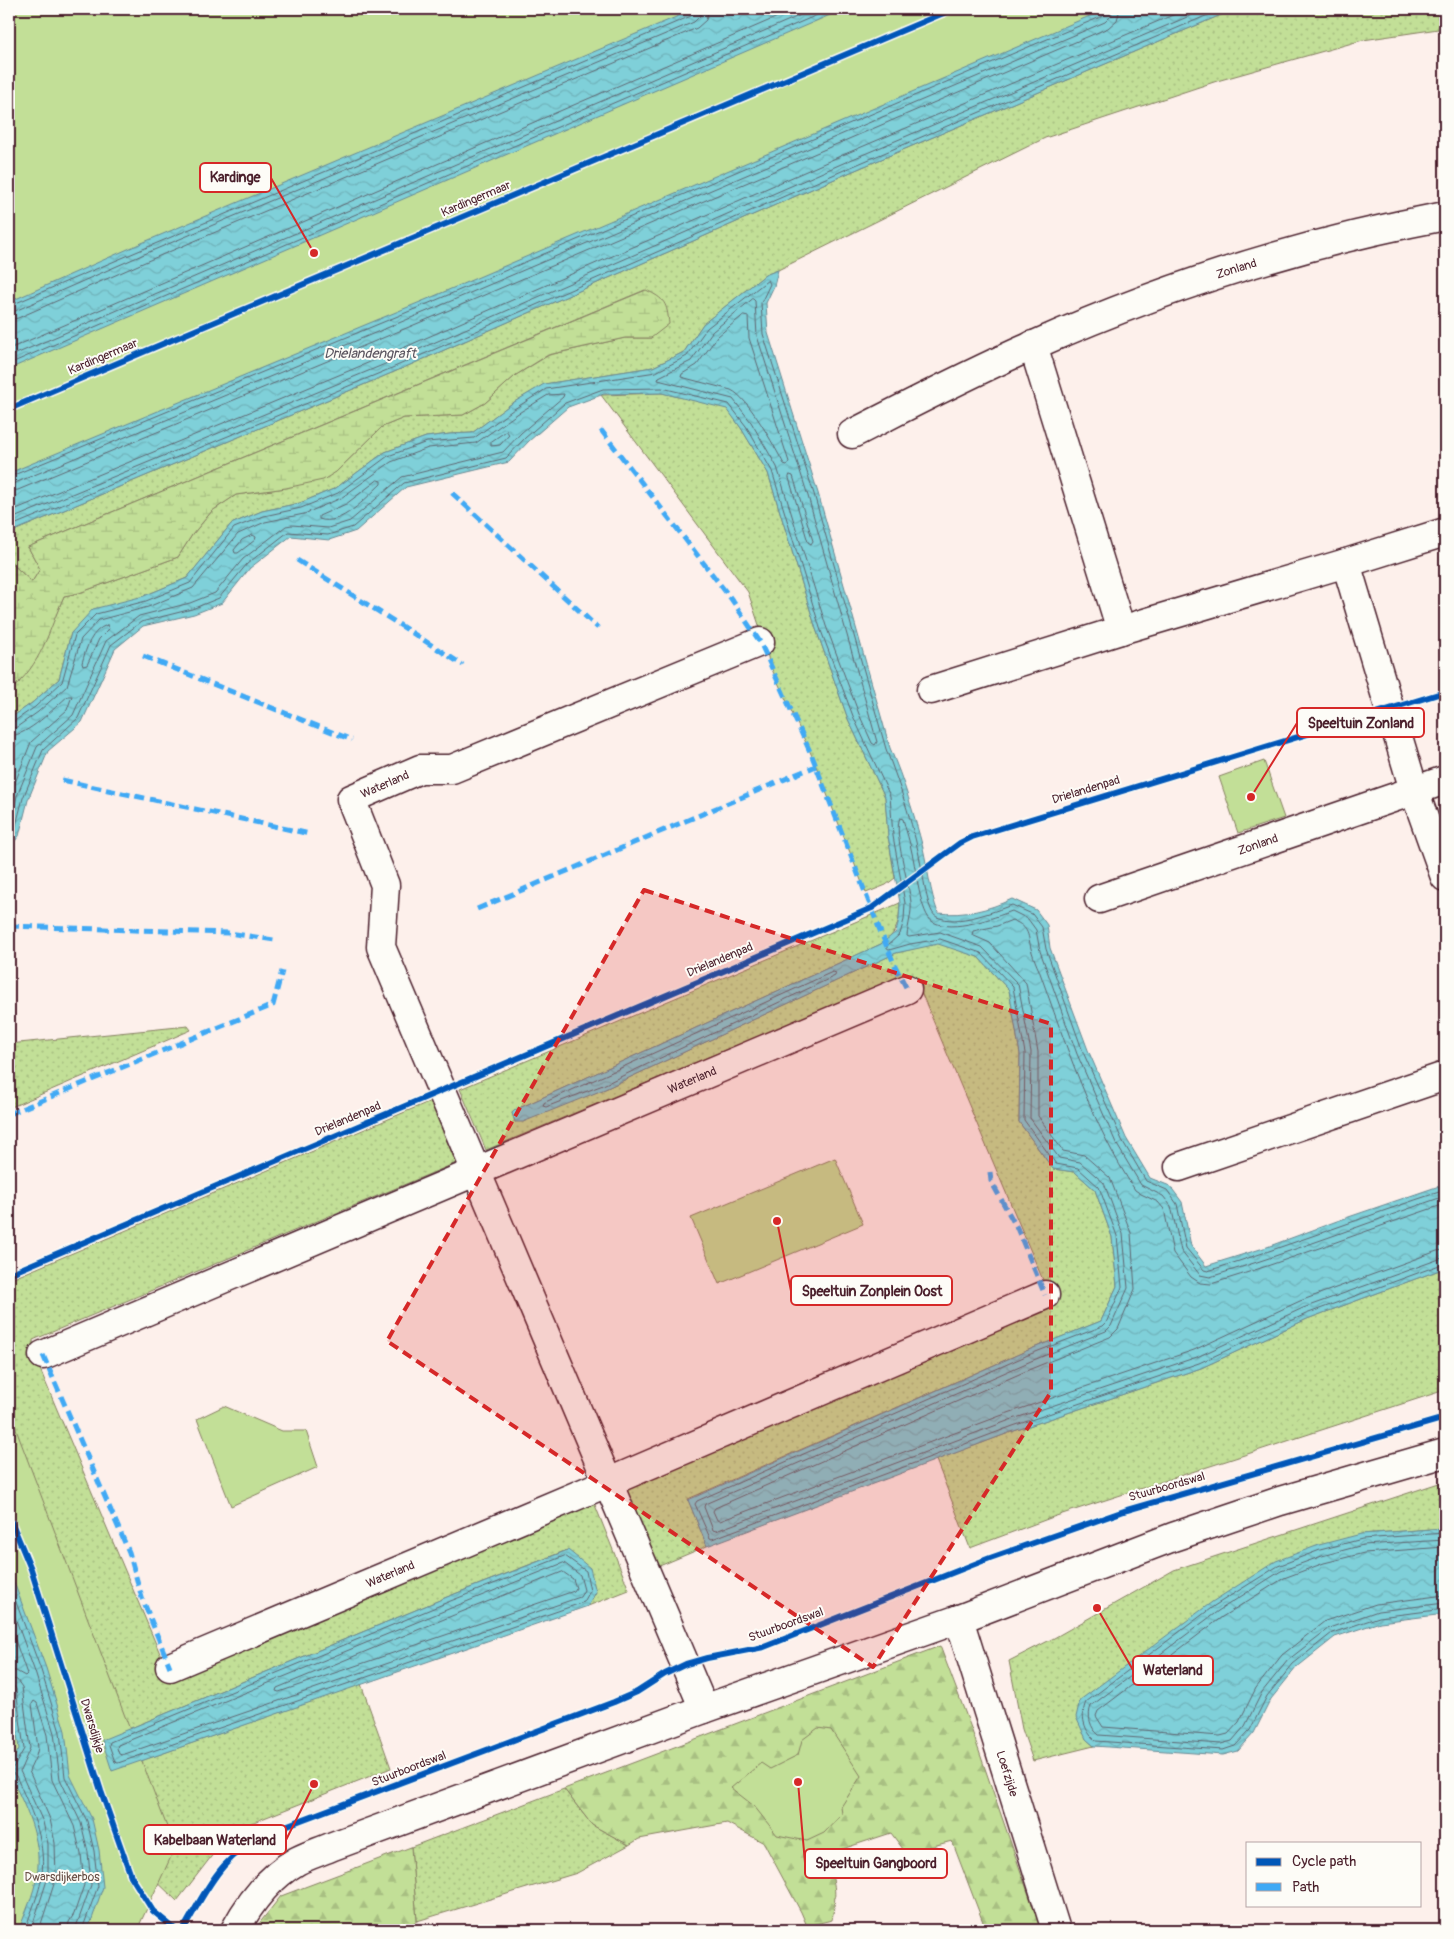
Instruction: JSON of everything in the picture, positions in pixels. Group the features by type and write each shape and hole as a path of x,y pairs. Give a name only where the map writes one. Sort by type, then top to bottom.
{"street":[{"name":"Zonland","path":"852,434 1033,345 1138,303 1255,262 1379,229 1445,216"},
{"path":"1033,345 1120,630"},
{"path":"931,690 1120,630 1445,532"},
{"path":"1346,563 1414,790 1445,877"},
{"name":"Waterland","path":"704,1708 381,946 385,886 351,799 420,769 452,769 760,642"},
{"name":"Zonland","path":"1099,899 1445,780"},
{"name":"Waterland","path":"43,1355 907,989"},
{"path":"1179,1167 1445,1076"},
{"name":"Waterland","path":"170,1667 609,1482 1045,1295"},
{"path":"235,1930 261,1890 278,1874 298,1860 704,1708 959,1619 1173,1536 1280,1501 1445,1453"},
{"name":"Loefzijde","path":"959,1619 1056,1930"}],"highlighted area":[{"path":"644,890 1051,1024 1051,1392 873,1667 387,1341"}],"green space":[{"path":"9,9 1230,9 9,498"},
{"path":"1235,9 1445,9 1445,28 1363,40 1217,81 1045,138 765,275 703,324 684,352 653,367 545,384 511,404 472,433 426,437 385,452 336,488 300,503 262,511 231,524 187,578 144,596 71,633 59,679 32,703 9,719 9,691 19,683 52,624 64,596 79,593 178,557 192,535 212,511 236,495 286,488 336,472 382,427 404,418 463,415 485,403 516,375 549,355 625,338 651,338 645,290 28,547 40,569 32,582 9,561 9,533 394,372 853,171"},
{"path":"646,290 664,302 669,324 651,338 625,338 548,355 516,375 485,403 463,415 404,418 382,427 336,472 323,480 286,488 236,495 212,511 192,535 178,557 79,593 64,596 37,659 20,681 9,691 9,561 32,582 40,569 28,547"},
{"path":"662,393 727,408 768,473 816,629 848,719 885,797 888,836 895,878 886,885 866,893 812,756 769,663 766,646 748,592 601,395"},
{"path":"1264,761 1284,818 1238,833 1219,777"},
{"path":"900,903 899,916 894,931 881,944 515,1110 512,1113 515,1122 605,1089 896,953 938,943 978,957 1009,990 1020,1054 1019,1122 1053,1169 1075,1172 1095,1190 1112,1237 1117,1286 1101,1321 1026,1351 688,1499 707,1546 657,1567 624,1486 1051,1299 916,980 900,977 486,1150 460,1089"},
{"path":"188,1026 191,1030 9,1108 9,1044"},
{"path":"431,1101 456,1163 33,1340 34,1355 172,1682 593,1500 629,1590 588,1606 596,1592 567,1550 447,1597 102,1740 9,1468 9,1280"},
{"path":"835,1158 863,1224 719,1284 691,1218"},
{"path":"1445,1268 1445,1390 1053,1517 970,1548 936,1460 1014,1431 1201,1368 1307,1319"},
{"path":"224,1406 282,1431 306,1431 318,1467 231,1506 197,1419"},
{"name":"Dwarsdijkerbos","path":"9,1411 175,1848 137,1930 9,1930"},
{"path":"1445,1481 1445,1528 1361,1534 1122,1671 1081,1700 1086,1739 1094,1746 1033,1761 1022,1729 1009,1661 1054,1638 1174,1570"},
{"path":"940,1646 971,1728 1041,1930 986,1930 952,1841 906,1853 891,1833 824,1855 831,1872 834,1887 835,1901 832,1920 807,1926 764,1843 727,1823 639,1839 629,1845 592,1825 564,1789"},
{"path":"361,1684 391,1768 231,1831 177,1901 147,1872 112,1771"},
{"path":"818,1728 831,1730 861,1776 841,1807 842,1814 824,1833 807,1841 777,1835 754,1806 731,1788 761,1763 770,1769 798,1755 802,1740"},
{"path":"564,1789 592,1825 629,1845 577,1873 417,1921 411,1847"},
{"path":"411,1847 417,1921 401,1930 254,1930 281,1896"}],"water":[{"path":"695,9 844,9 9,369 9,302 137,245"},
{"name":"Drielandengraft","path":"1106,9 1235,9 853,171 394,372 9,533 9,473 425,300"},
{"path":"778,270 774,286 766,303 768,333 818,493 890,748 916,823 938,913 957,914 976,911 1012,899 1036,910 1047,925 1050,948 1088,1050 1126,1138 1150,1178 1170,1186 1182,1202 1191,1246 1206,1266 1267,1247 1445,1184 1445,1268 1307,1319 1201,1368 1014,1431 707,1546 688,1500 1026,1351 1101,1321 1117,1286 1112,1237 1095,1190 1075,1172 1053,1169 1019,1122 1020,1054 1009,990 978,957 938,944 896,953 605,1089 523,1122 515,1122 512,1113 515,1110 881,944 896,932 900,903 888,836 885,797 848,719 816,629 768,473 741,428 727,409 662,393 604,394 568,407 529,441 509,462 406,487 356,531 329,540 291,536 250,568 222,603 194,614 143,626 115,649 82,722 48,751 28,800 19,836 9,848 9,719 32,703 59,679 71,633 93,609 144,596 187,578 231,524 262,511 300,503 336,488 385,452 426,437 472,433 511,404 544,384 653,367 684,352 703,324 765,275"},
{"path":"1445,1528 1445,1614 1380,1622 1335,1637 1296,1668 1271,1699 1254,1733 1238,1751 1223,1755 1094,1746 1086,1739 1076,1717 1080,1700 1212,1602 1276,1561 1319,1545 1361,1534"},
{"path":"568,1550 590,1568 596,1592 588,1606 112,1771 102,1740 447,1597"},
{"path":"9,1569 46,1668 65,1731 70,1775 92,1819 99,1850 103,1887 91,1922 85,1930 19,1930 34,1889 38,1862 35,1835 31,1822 9,1773 9,1767 19,1749 9,1674"}],"marked path":[{"path":"601,430 732,600 760,642 812,756 879,928 907,989"},
{"path":"452,493 598,628"},
{"path":"297,560 463,665"},
{"path":"143,656 352,740"},
{"path":"477,909 816,766"},
{"path":"62,780 310,834"},
{"path":"9,926 229,933 274,940"},
{"path":"9,1114 273,1005 282,971"},
{"path":"990,1172 991,1181 1017,1228 1045,1295"},
{"path":"43,1355 129,1552 142,1598 170,1667"}],"cycle path":[{"name":"Kardingermaar","path":"9,409 953,9"},
{"name":"Drielandenpad","path":"9,1274 872,908 960,843 972,837 1445,692"},
{"name":"Stuurboordswal","path":"183,1930 218,1872 240,1850 272,1831 614,1702 637,1692 665,1674 686,1664 764,1647 990,1558 1127,1510 1445,1418"},
{"name":"Dwarsdijkje","path":"9,1516 31,1569 101,1791 131,1876 153,1911 176,1930"}],"place":[{"name":"Kardinge","path":"314,253"},
{"name":"Speeltuin Zonland","path":"1251,797"},
{"name":"Speeltuin Zonplein Oost","path":"777,1221"},
{"name":"Waterland","path":"1097,1608"},
{"name":"Speeltuin Gangboord","path":"798,1782"},
{"name":"Kabelbaan Waterland","path":"314,1784"}]}
